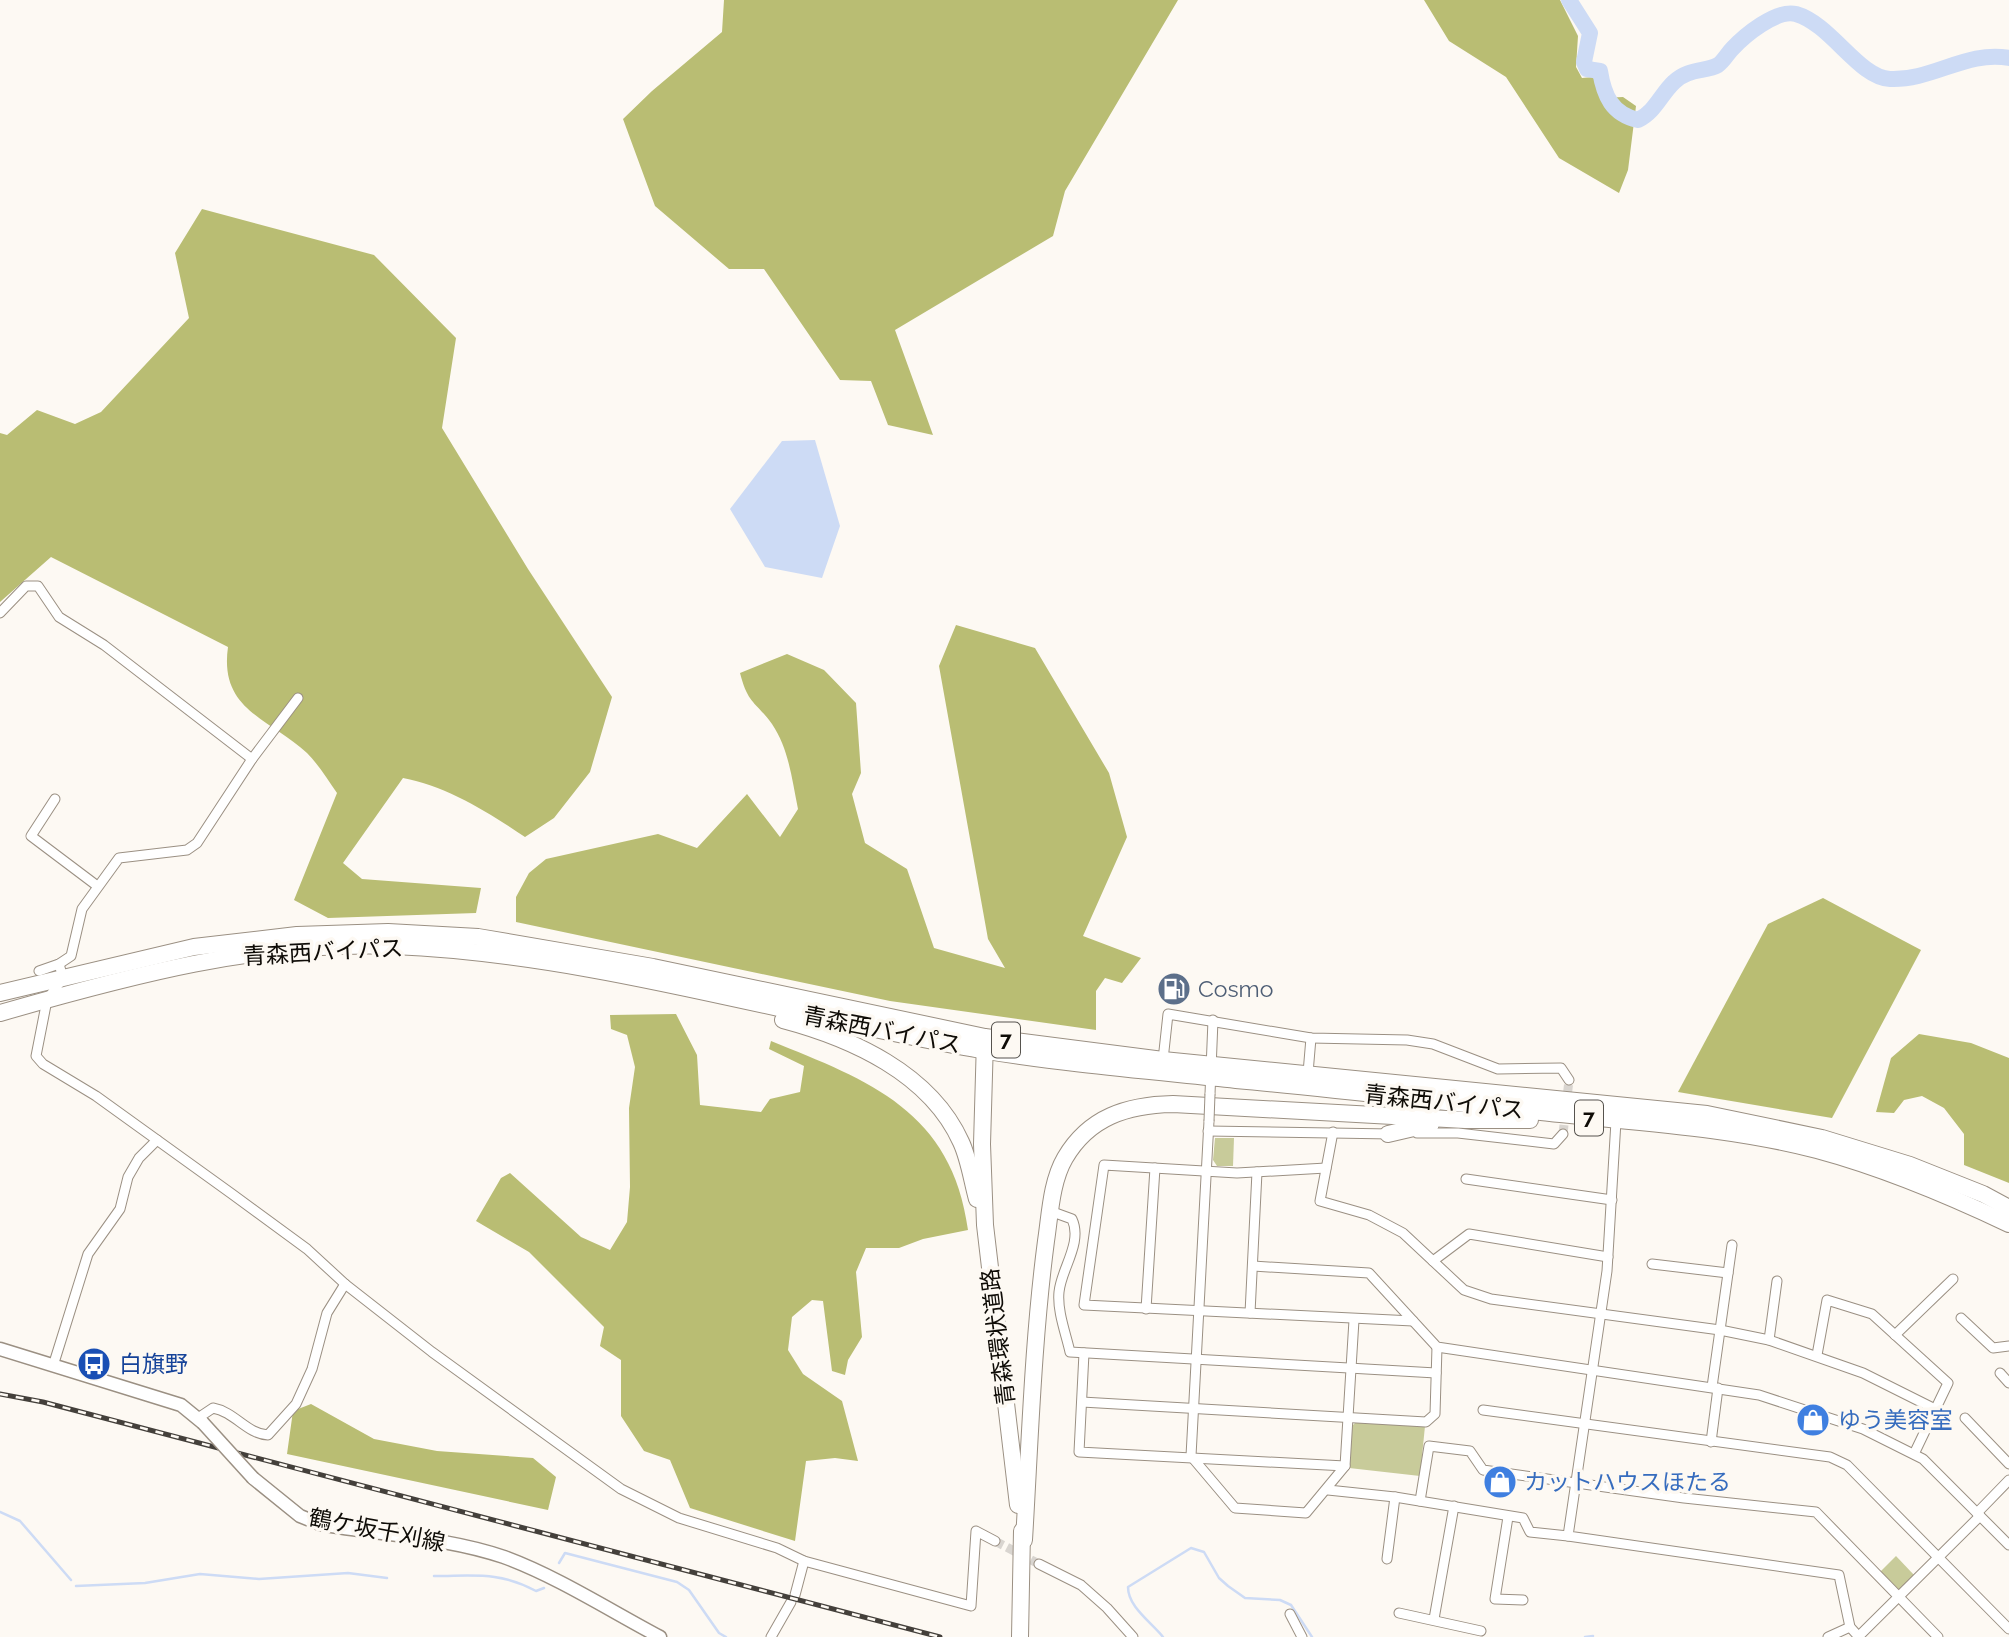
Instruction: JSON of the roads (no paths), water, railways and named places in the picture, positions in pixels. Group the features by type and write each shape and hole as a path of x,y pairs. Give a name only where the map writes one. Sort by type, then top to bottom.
{"highway":[{"name":"青森西バイパス","path":"0,993 61,971 194,947 297,934 388,932 478,937 653,967 984,1044 1163,1060 1210,1071 1308,1073 1707,1114 1822,1138 1898,1161 1983,1194 2009,1208"},
{"name":"青森西バイパス","path":"0,1013 137,974 221,958 310,948 390,946 479,952 984,1044 1616,1121 1707,1129 1816,1150 1908,1179 2009,1224"},
{"path":"666,985 808,1027 855,1045 893,1065 930,1097 961,1141 985,1225"},
{"name":"青森環状道路","path":"984,1044 985,1225 1024,1540 1020,1637"},
{"path":"1024,1540 1040,1292 1050,1211 1058,1173 1077,1141 1110,1114 1128,1108 1173,1104 1465,1120 1616,1121"},
{"path":"1388,1134 1465,1120"}],"main road":[{"name":"鶴ケ坂千刈線","path":"0,1349 181,1405 201,1421 253,1478 300,1516 320,1524 458,1545 502,1557 533,1569 660,1637"}],"street":[{"path":"0,613 26,586 38,586 59,617 104,645 252,758"},
{"path":"298,698 252,758 197,843 187,850 119,858 96,885 82,909 71,956 47,999 36,1056 307,1249 345,1284 432,1352 621,1489 679,1518 776,1548 804,1560 971,1606 976,1531 995,1541"},
{"path":"55,799 32,836 96,885"},
{"path":"39,971 61,971"},
{"path":"1163,1060 1168,1014 1311,1038 1420,1042 1498,1069 1561,1068 1569,1080"},
{"path":"1213,1020 1191,1456 1234,1508 1306,1513 1328,1490 1345,1466 1354,1320"},
{"path":"1308,1073 1311,1038"},
{"path":"1568,1536 1608,1257 1616,1121"},
{"path":"1209,1126 1388,1134 1458,1133 1554,1144 1563,1134"},
{"path":"1333,1132 1320,1201 1369,1215 1404,1233 1464,1290 1491,1299 1720,1329 1769,1340 1817,1354 1933,1408"},
{"path":"53,1366 88,1254 120,1209 128,1177 139,1158 157,1140"},
{"path":"1326,1168 1257,1172 1104,1165 1084,1305 1413,1321"},
{"path":"1146,1309 1155,1168"},
{"path":"1250,1313 1257,1172"},
{"path":"1466,1179 1612,1200"},
{"path":"1050,1211 1072,1219 1076,1226 1059,1293 1070,1352 1436,1373"},
{"path":"1433,1261 1469,1234 1608,1257"},
{"path":"1710,1442 1720,1329 1732,1245"},
{"path":"1653,1264 1728,1273"},
{"path":"1253,1266 1369,1273 1437,1347 1759,1395 1863,1429 1923,1459 2009,1545"},
{"path":"1895,1335 1953,1279"},
{"path":"1769,1340 1777,1281"},
{"path":"201,1421 213,1408 221,1410 257,1435 268,1435 296,1404 312,1369 327,1313 345,1284"},
{"path":"1817,1354 1827,1300 1872,1314 1948,1383 1933,1408 1914,1454"},
{"path":"1961,1318 1993,1348 2009,1346"},
{"path":"1083,1402 1426,1422 1435,1414 1437,1347"},
{"path":"1084,1353 1079,1452 1345,1466"},
{"path":"2000,1373 2009,1383"},
{"path":"1483,1410 1830,1457 1847,1465 2009,1629"},
{"path":"1965,1418 2009,1464"},
{"path":"1420,1501 1429,1446 1470,1451 1483,1470 1684,1498 1816,1512 1938,1637"},
{"path":"1328,1490 1395,1497 1523,1518 1530,1532 1839,1575 1850,1627 1858,1637 1938,1558 2009,1480"},
{"path":"1387,1559 1395,1497"},
{"path":"1434,1619 1454,1506"},
{"path":"1508,1517 1495,1599 1523,1600"},
{"path":"771,1637 793,1598 804,1560"},
{"path":"1039,1564 1081,1585 1107,1608 1133,1637"},
{"path":"1398,1613 1481,1631"},
{"path":"1290,1614 1302,1637"},
{"path":"1828,1637 1850,1627"}],"water":[{"path":"815,440 840,526 822,578 765,567 730,509 782,441"}],"waterway":[{"path":"1569,0 1590,33 1584,62 1587,69 1600,71 1611,103 1622,113 1638,120 1653,108 1679,78 1718,65 1752,31 1770,19 1788,14 1796,14 1809,20 1867,70 1890,79 1920,75 1979,58 2009,58"},
{"path":"0,1512 20,1521 71,1580"},
{"path":"1163,1637 1136,1608 1128,1587 1191,1548 1204,1552 1219,1578 1245,1598 1280,1600 1291,1605 1312,1637"},
{"path":"559,1563 565,1553 677,1582 689,1590 719,1633 726,1637"},
{"path":"76,1586 145,1583 200,1574 259,1579 348,1573 387,1578"},
{"path":"434,1576 498,1577 536,1591 544,1588"},
{"path":"1585,1637 1593,1636"}],"tunnel":[{"path":"1563,1134 1569,1080"},
{"path":"995,1541 1039,1564"}],"railway":[{"path":"0,1394 43,1402 940,1637"}],"place":[{"name":"Cosmo","path":"1174,989"},
{"name":"白旗野","path":"94,1364"},
{"name":"ゆう美容室","path":"1813,1420"},
{"name":"カットハウスほたる","path":"1500,1482"}]}
